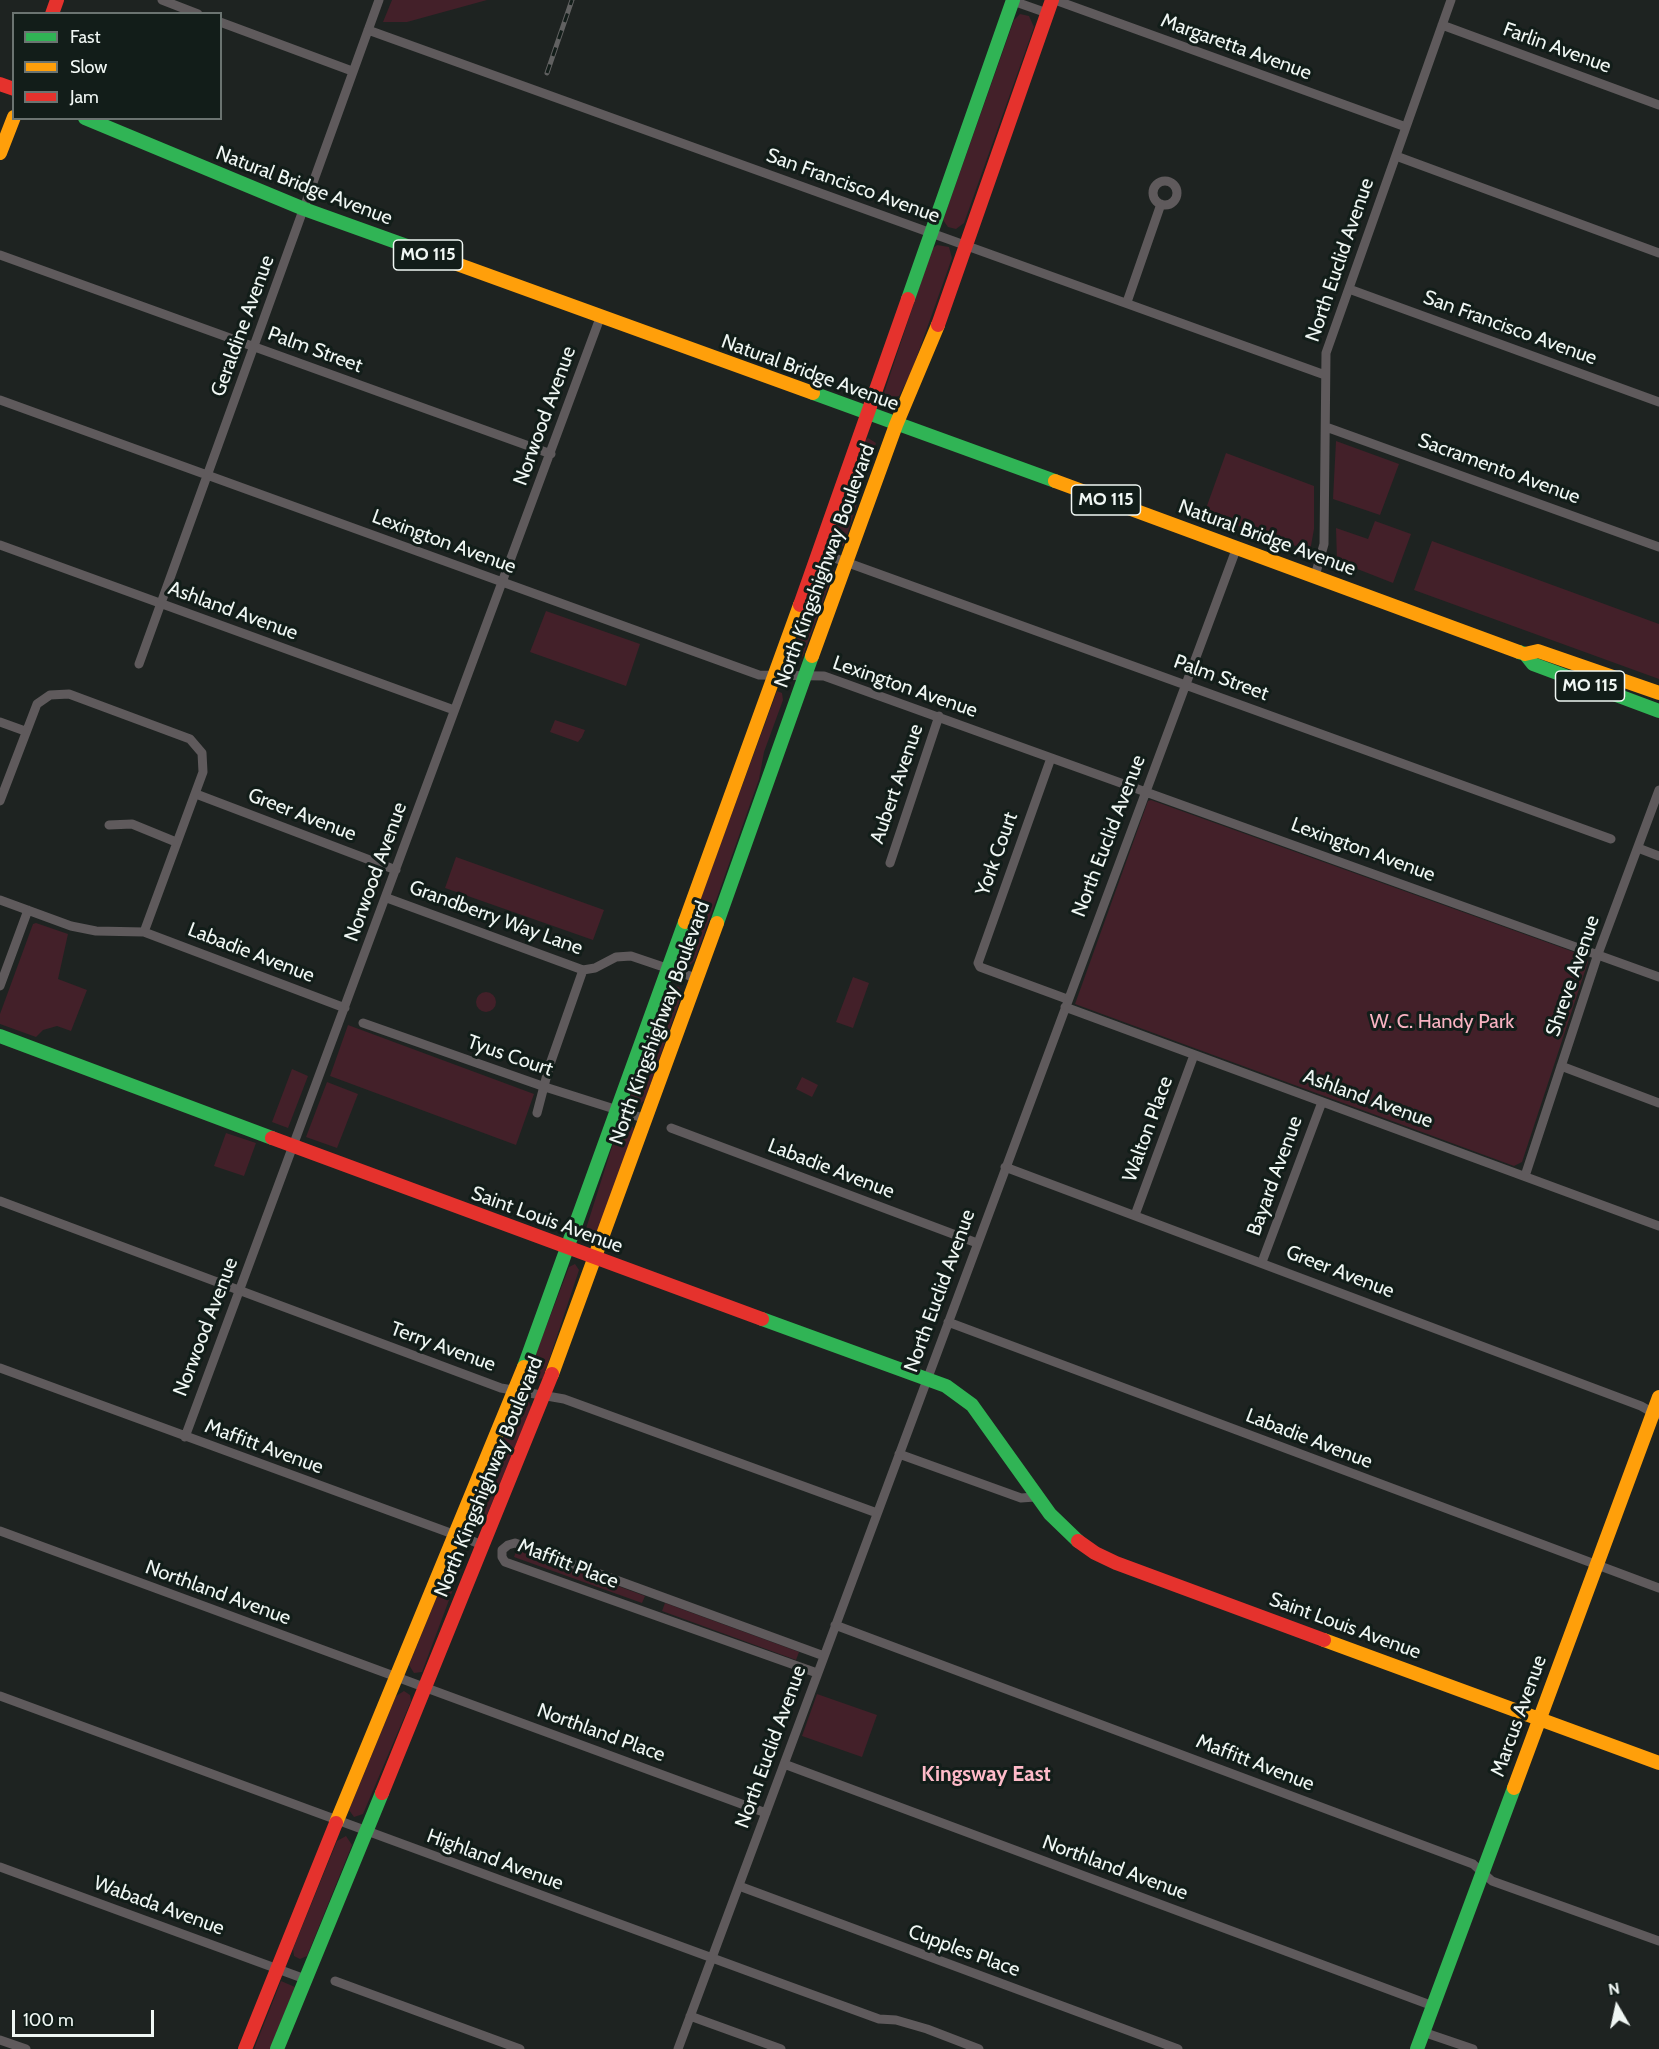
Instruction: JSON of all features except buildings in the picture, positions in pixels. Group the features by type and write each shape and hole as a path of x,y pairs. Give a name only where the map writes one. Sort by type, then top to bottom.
{"main road":[{"name":"North Kingshighway Boulevard","path":"245,2049 453,1534 515,1390 775,675 1013,1"},
{"name":"North Kingshighway Boulevard","path":"277,2049 544,1396 596,1259 896,425 923,366 967,246 1051,4"},
{"path":"0,153 13,120"},
{"name":"Natural Bridge Avenue","path":"90,120 304,209 1237,547 1525,654 1533,664 1659,711"},
{"name":"Natural Bridge Avenue","path":"1525,654 1538,651 1659,693"},
{"path":"1595,688 1613,688 1659,703"},
{"name":"Saint Louis Avenue","path":"0,1036 596,1259 927,1378 951,1389 972,1406 1035,1497 1071,1535 1095,1553 1116,1563 1659,1763"},
{"name":"Marcus Avenue","path":"1417,2049 1595,1565 1656,1414 1659,1397"}],"street":[{"path":"162,0 193,12"},
{"name":"Geraldine Avenue","path":"139,664 379,0"},
{"name":"Margaretta Avenue","path":"1013,1 1051,4 1406,127"},
{"name":"North Euclid Avenue","path":"1315,576 1324,544 1326,353 1442,26 1447,1"},
{"path":"222,23 352,71"},
{"name":"Farlin Avenue","path":"1442,26 1659,105"},
{"name":"San Francisco Avenue","path":"368,30 1325,375"},
{"path":"1396,156 1659,253"},
{"path":"1127,302 1161,204"},
{"name":"Palm Street","path":"0,255 550,454"},
{"name":"San Francisco Avenue","path":"1349,288 1659,402"},
{"name":"Norwood Avenue","path":"184,1437 387,898 454,710 600,318"},
{"name":"Lexington Avenue","path":"0,400 759,675 824,676 1659,977"},
{"name":"Sacramento Avenue","path":"1326,428 1659,547"},
{"name":"Ashland Avenue","path":"0,545 454,710"},
{"name":"North Euclid Avenue","path":"678,2049 1237,547"},
{"name":"Palm Street","path":"818,552 1611,839"},
{"path":"0,801 37,704 50,696 69,694 190,739 202,753 203,772 144,932"},
{"name":"Aubert Avenue","path":"890,863 939,716"},
{"path":"0,722 25,731"},
{"name":"York Court","path":"978,963 1051,758"},
{"name":"Shreve Avenue","path":"1525,1176 1598,954 1659,790"},
{"name":"Greer Avenue","path":"196,794 396,870"},
{"path":"109,825 132,824 176,842"},
{"path":"1638,848 1659,856"},
{"name":"Grandberry Way Lane","path":"387,898 583,970 595,968 616,957 631,956 696,978"},
{"name":"Labadie Avenue","path":"0,900 71,926 96,931 144,932 345,1008"},
{"path":"0,986 28,910"},
{"name":"Ashland Avenue","path":"978,963 980,967 1194,1055 1659,1226"},
{"path":"537,1113 583,970"},
{"name":"Tyus Court","path":"363,1023 544,1087 646,1119"},
{"name":"Walton Place","path":"1135,1215 1194,1055"},
{"path":"1561,1066 1659,1103"},
{"name":"Bayard Avenue","path":"1262,1262 1322,1102"},
{"name":"Labadie Avenue","path":"671,1128 977,1243"},
{"name":"Greer Avenue","path":"1005,1167 1262,1262 1656,1414"},
{"name":"Terry Avenue","path":"0,1201 515,1390 573,1403 877,1514"},
{"name":"Labadie Avenue","path":"948,1322 1659,1588"},
{"name":"Maffitt Avenue","path":"0,1368 483,1545"},
{"path":"899,1454 1021,1498 1035,1497"},
{"name":"Northland Avenue","path":"0,1532 424,1688"},
{"name":"Maffitt Place","path":"818,1673 505,1562 502,1550 515,1543 824,1656"},
{"name":"Maffitt Avenue","path":"835,1625 1473,1864 1492,1881 1659,1941"},
{"name":"Northland Place","path":"424,1688 766,1813"},
{"name":"Highland Avenue","path":"0,1696 879,2019 896,2020 979,2049"},
{"name":"Northland Avenue","path":"784,1764 1433,2006"},
{"name":"Wabada Avenue","path":"0,1867 305,1979"},
{"name":"Cupples Place","path":"739,1886 1178,2049"},
{"path":"335,1981 520,2049"},
{"path":"690,2016 781,2049"},
{"path":"1423,2032 1473,2049"},
{"path":"0,2040 26,2049"}],"green space":[{"path":"392,0 487,0 407,22 383,22"},
{"path":"1020,14 1029,16 1034,27 964,223 956,229 948,227 943,220 1014,20"},
{"path":"937,245 949,247 952,258 911,373 899,396 887,398 884,393 932,249"},
{"path":"868,438 876,443 845,542 843,546 835,548 829,543 864,441"},
{"path":"1336,441 1399,464 1380,515 1333,499"},
{"path":"1226,453 1314,486 1314,529 1310,551 1204,514"},
{"path":"1375,521 1411,534 1393,583 1337,561 1336,528 1368,539"},
{"path":"1432,541 1659,624 1659,679 1414,590"},
{"path":"824,564 831,566 834,571 803,656 798,659 793,653 795,645 810,607 819,568"},
{"path":"546,611 640,644 626,686 530,652"},
{"path":"777,691 782,693 783,700 764,752 759,779 695,960 689,966 685,965 681,963 679,957"},
{"path":"555,720 585,730 582,737 578,742 550,732"},
{"name":"W. C. Handy Park","path":"1151,800 1585,956 1588,962 1522,1162 1514,1166 1075,1004 1148,801"},
{"path":"456,857 604,910 593,940 445,888"},
{"path":"33,924 68,934 58,979 87,990 71,1031 57,1026 43,1030 36,1037 0,1024 0,1014"},
{"path":"853,977 869,983 853,1028 836,1022"},
{"path":"679,987 682,994 645,1100 637,1106 630,1101 630,1097 668,988"},
{"path":"486,992 493,995 496,1002 493,1009 486,1012 479,1009 476,1002 479,995"},
{"path":"348,1025 534,1094 516,1145 330,1076"},
{"path":"292,1069 308,1076 288,1128 272,1122"},
{"path":"802,1077 818,1085 812,1097 796,1089"},
{"path":"327,1082 358,1094 337,1148 306,1137"},
{"path":"623,1123 633,1127 634,1131 595,1239 588,1241 584,1235 619,1126"},
{"path":"226,1133 256,1143 244,1176 214,1166"},
{"path":"575,1264 579,1270 543,1378 532,1381 528,1376 530,1369 569,1267"},
{"path":"520,1400 529,1402 531,1408 484,1522 481,1525 472,1524 469,1517"},
{"path":"517,1549 645,1596 642,1603 514,1557"},
{"path":"453,1557 464,1560 422,1672 414,1673 409,1665"},
{"path":"665,1603 799,1652 796,1660 662,1611"},
{"path":"404,1691 410,1695 411,1701 363,1814 354,1817 349,1810 396,1696"},
{"path":"817,1694 877,1715 862,1757 802,1736"},
{"path":"346,1836 352,1845 307,1956 300,1959 294,1956 293,1949 337,1841"},
{"path":"281,1981 295,1987 270,2049 254,2049"}],"railway":[{"path":"547,73 572,0"}],"traffic: fast":[{"path":"908,299 1013,0"},
{"path":"90,120 304,209 421,251"},
{"path":"813,393 1055,481"},
{"path":"1519,652 1525,654 1533,664 1659,711"},
{"path":"717,923 812,656"},
{"path":"524,1367 685,922"},
{"path":"0,1036 272,1138"},
{"path":"762,1319 946,1386 972,1405 1050,1514 1078,1541"},
{"path":"1417,2049 1514,1788"},
{"path":"277,2049 382,1793"}],"traffic: slow":[{"path":"0,153 13,120"},
{"path":"421,251 813,393"},
{"path":"812,656 896,425 938,325"},
{"path":"1055,481 1519,652"},
{"path":"685,922 800,605"},
{"path":"1525,654 1538,651 1659,693"},
{"path":"552,1374 717,923"},
{"path":"336,1823 524,1367"},
{"path":"1514,1788 1659,1397"},
{"path":"1324,1640 1659,1763"}],"traffic: jam":[{"path":"53,12 57,0"},
{"path":"938,325 1052,0"},
{"path":"0,84 12,88"},
{"path":"800,605 908,299"},
{"path":"272,1138 762,1319"},
{"path":"382,1793 552,1374"},
{"path":"1078,1541 1095,1553 1116,1563 1324,1640"},
{"path":"245,2049 336,1823"}],"district":[{"name":"Kingsway East","path":"986,1775"}]}
